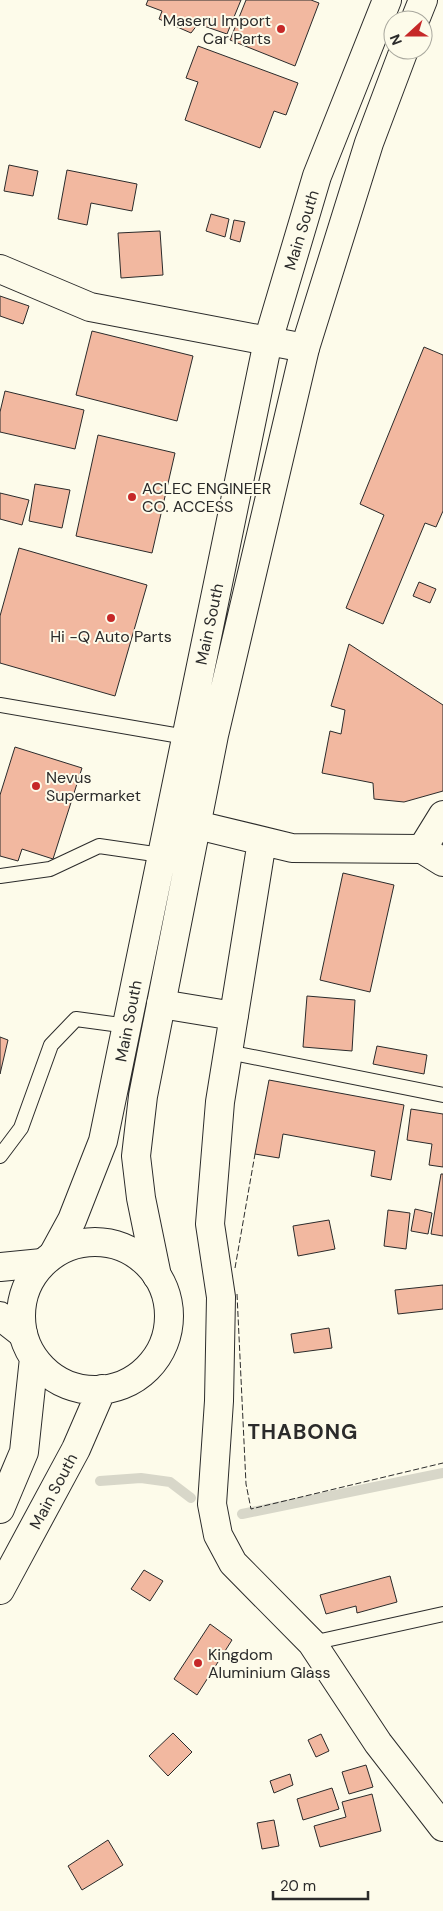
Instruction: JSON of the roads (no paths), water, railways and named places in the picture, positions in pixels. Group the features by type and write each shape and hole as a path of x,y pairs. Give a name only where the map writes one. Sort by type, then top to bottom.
{"main road":[{"name":"Main South","path":"0,1510 24,1452 29,1346 21,1316 23,1296 30,1278 48,1258 72,1220 104,1142 161,855 268,341 317,176 387,0"},
{"name":"Main South","path":"29,1346 48,1372 64,1383 82,1388 102,1390 123,1384 142,1373 156,1357 165,1338 168,1317 166,1296 157,1276 141,1198 136,1156 143,1096 198,825 214,734 305,348 369,143 400,60"},
{"path":"0,269 90,307 305,348"},
{"path":"198,825 292,848 433,855 443,815"},
{"path":"262,841 220,1102 210,1224 221,1297 219,1402 212,1504 218,1535 233,1563 312,1643 378,1744 440,1819"},
{"path":"162,1004 234,1016"},
{"name":"Main South","path":"48,1258 76,1244 99,1241 122,1246 142,1258 157,1276"},
{"path":"0,1268 48,1258"},
{"path":"0,1316 29,1346"},
{"name":"Main South","path":"0,1590 76,1449 102,1390"}],"lane":[{"path":"0,705 186,737"},
{"path":"0,876 50,869 99,846 161,855"},
{"path":"0,1156 21,1128 51,1046 76,1020 128,1026"},
{"path":"228,1052 443,1095"},
{"path":"312,1643 443,1614"}],"waterway":[{"path":"242,1514 443,1473"},
{"path":"100,1481 141,1478 170,1482 191,1498"}],"place":[{"name":"Maseru Import Car Parts","path":"281,29"},
{"name":"ACLEC ENGINEER CO. ACCESS","path":"132,497"},
{"name":"Hi -Q Auto Parts","path":"111,618"},
{"name":"Nevus Supermarket","path":"36,786"},
{"name":"Kingdom Aluminium Glass","path":"198,1663"}],"district":[{"name":"THABONG","path":"303,1432"}]}
